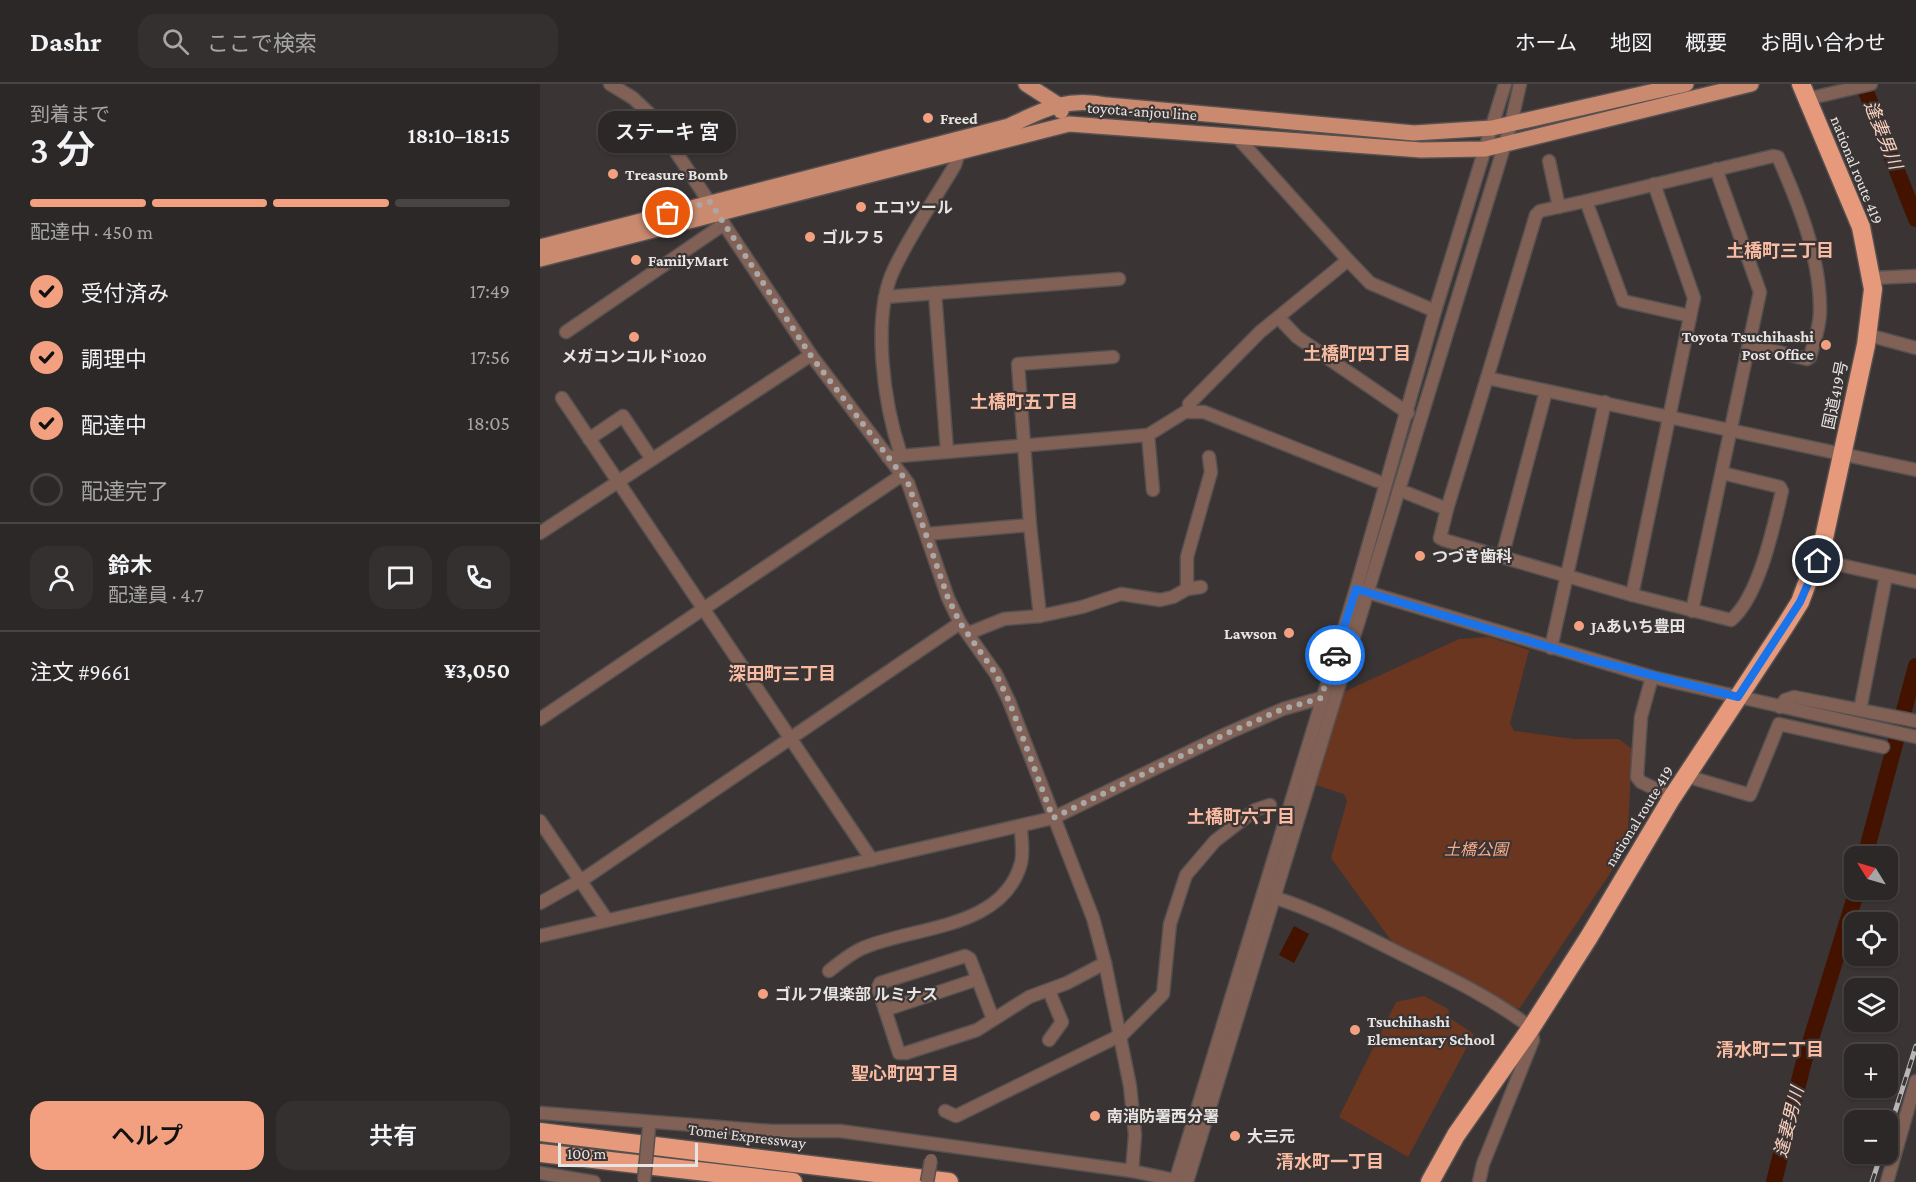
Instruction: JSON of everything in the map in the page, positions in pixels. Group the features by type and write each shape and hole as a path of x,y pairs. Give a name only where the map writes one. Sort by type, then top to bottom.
{"highway":[{"name":"national route 419","path":"1804,91 1862,227 1872,278 1868,335"},
{"name":"国道419号","path":"1843,454 1868,335"},
{"name":"national route 419","path":"1430,1182 1456,1135 1531,1028 1589,938 1672,797 1800,602 1818,561 1843,454"},
{"name":"Tomei Expressway","path":"540,1132 949,1182"},
{"path":"540,1152 793,1182"}],"main road":[{"path":"1026,84 1057,104 1069,124"},
{"name":"toyota-anjou line","path":"540,247 1009,126 1057,104 1084,100 1107,105 1414,133 1492,128 1686,84"},
{"name":"toyota-anjou line","path":"540,259 722,220 959,152 1069,124 1421,150 1485,149 1751,84"}],"street":[{"path":"610,84 633,98 652,116 811,356 895,456"},
{"path":"1179,1181 1321,698 1362,591 1436,311 1505,84"},
{"path":"1179,1181 1273,897 1362,591 1502,146 1511,124 1520,84"},
{"path":"1804,91 1854,88 1871,84"},
{"path":"1238,138 1370,283 1436,311"},
{"path":"959,152 956,165 894,269 885,297 882,312 886,386 895,456 911,490 940,579 960,623 996,674 1009,701 1093,918 1105,963 1118,1036 1130,1086 1135,1135 1132,1171"},
{"path":"1722,473 1780,487 1782,490 1769,550 1731,620 1632,595 1440,537 1536,215 1540,211 1773,156 1778,157 1815,260 1820,311 1810,357 1807,359 1749,345"},
{"path":"1549,161 1559,207"},
{"path":"1692,611 1760,292 1716,169"},
{"path":"1632,595 1694,292 1654,184"},
{"path":"1586,201 1623,301 1690,316"},
{"path":"566,332 722,220"},
{"path":"1191,410 1189,404 1195,398 1279,318 1348,260"},
{"path":"1872,278 1916,276"},
{"path":"885,297 1119,279"},
{"path":"935,293 947,451"},
{"path":"1279,318 1297,337 1408,413"},
{"path":"1868,335 1916,348"},
{"path":"540,533 651,458 811,356"},
{"path":"1040,616 1017,364 1113,357"},
{"path":"1487,378 1916,470"},
{"path":"1502,557 1546,391"},
{"path":"562,398 789,740 872,860"},
{"path":"1551,648 1569,576 1605,402"},
{"path":"895,456 1148,435 1191,410 1204,412 1377,481"},
{"path":"590,438 622,416 651,458"},
{"path":"1148,435 1153,490"},
{"path":"1187,589 1189,548 1211,472 1209,457"},
{"path":"540,719 902,475"},
{"path":"1407,493 1447,509"},
{"path":"926,534 1030,525"},
{"path":"1818,561 1916,582"},
{"path":"1860,710 1886,576"},
{"path":"969,633 1004,619 1040,616 1082,607 1122,594 1160,600 1173,597 1187,589 1201,587"},
{"path":"1362,591 1652,677 1916,737"},
{"path":"540,903 580,879 789,740 960,623"},
{"path":"1652,677 1641,717 1637,777 1641,782 1672,797"},
{"path":"1780,707 1785,700 1794,697 1916,721"},
{"path":"540,936 1053,818 1228,733 1283,709 1321,698"},
{"path":"1686,776 1750,795 1779,724 1883,747"},
{"path":"945,1111 956,1116 1118,1036 1163,994 1170,924 1186,875 1215,841 1255,810 1270,805"},
{"path":"540,821 607,920"},
{"path":"829,971 861,948 899,935 962,921 999,897 1017,873 1021,863 1021,827"},
{"path":"1273,897 1310,909 1474,991 1531,1028 1533,1040 1483,1164 1479,1182"},
{"path":"993,1019 970,960 965,956 880,983 878,988 899,1053 906,1053 977,1030 1029,997 1049,991 1105,963"},
{"path":"885,1010 978,979"},
{"path":"1049,991 1062,1022 1049,1040"},
{"path":"1887,1182 1916,1080"},
{"path":"540,1113 650,1124 771,1131 840,1131 1132,1171 1179,1181"},
{"path":"644,1182 650,1124"},
{"path":"927,1182 933,1143"},
{"path":"540,1173 594,1182"}],"green space":[{"name":"土橋公園","path":"1489,637 1529,650 1510,723 1514,731 1574,739 1619,739 1632,749 1627,848 1519,1009 1393,943 1331,858 1347,801 1344,794 1313,784 1338,701 1346,691 1459,639"},
{"path":"1424,996 1448,1009 1451,1019 1474,1034 1408,1157 1339,1117 1396,1002"}],"shaded area":[{"path":"1294,926 1309,934 1294,963 1279,955"}],"waterway":[{"name":"逢妻男川","path":"1863,84 1916,219"},
{"name":"逢妻男川","path":"1868,846 1916,666"},
{"name":"逢妻男川","path":"1774,1182 1803,1065 1854,900"}],"railway":[{"path":"1896,1110 1916,1046"},
{"path":"1872,1182 1878,1164"}],"way so far":[{"path":"668,213 710,202 811,356 908,483 948,598 960,623 996,674 1009,701 1053,818 1228,733 1283,709 1321,698 1335,655"}],"place":[{"name":"Freed","path":"928,118"},
{"name":"Treasure Bomb","path":"613,174"},
{"name":"エコツール","path":"861,207"},
{"name":"ステーキ 宮","path":"668,213"},
{"name":"ゴルフ５","path":"810,237"},
{"name":"FamilyMart","path":"636,260"},
{"name":"メガコンコルド1020","path":"634,337"},
{"name":"Toyota Tsuchihashi Post Office","path":"1826,345"},
{"name":"つづき歯科","path":"1420,556"},
{"name":"JAあいち豊田","path":"1579,626"},
{"name":"Lawson","path":"1289,633"},
{"name":"ゴルフ倶楽部 ルミナス","path":"763,994"},
{"name":"Tsuchihashi Elementary School","path":"1355,1030"},
{"name":"南消防署西分署","path":"1095,1116"},
{"name":"大三元","path":"1235,1136"}],"district":[{"name":"土橋町三丁目","path":"1780,251"},
{"name":"土橋町四丁目","path":"1357,354"},
{"name":"土橋町五丁目","path":"1024,402"},
{"name":"深田町三丁目","path":"782,674"},
{"name":"土橋町六丁目","path":"1241,817"},
{"name":"清水町二丁目","path":"1770,1050"},
{"name":"聖心町四丁目","path":"905,1074"},
{"name":"清水町一丁目","path":"1330,1162"}],"route":[{"path":"1335,655 1356,589 1652,677 1738,697 1800,602 1818,561"}]}
